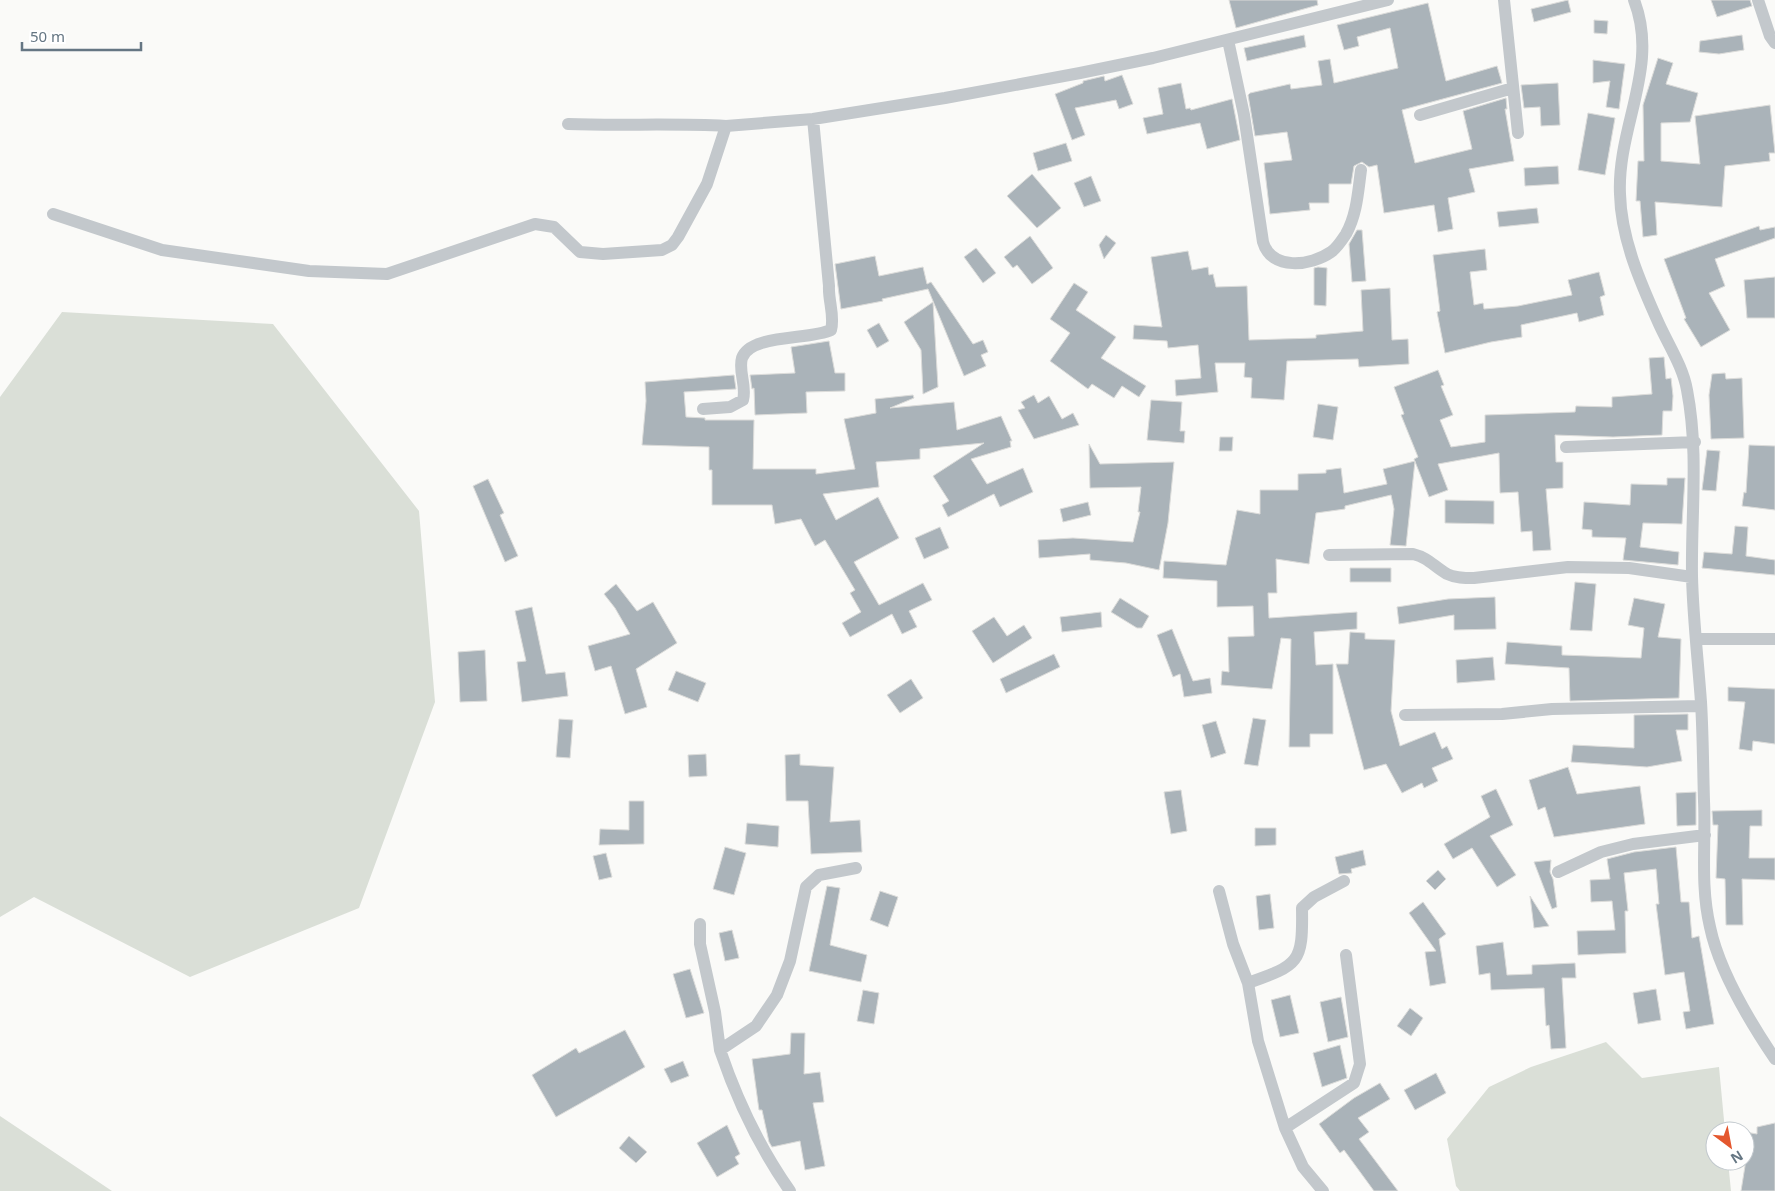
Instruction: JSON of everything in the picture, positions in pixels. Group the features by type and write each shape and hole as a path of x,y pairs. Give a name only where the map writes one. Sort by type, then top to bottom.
{"street":[{"path":"568,124 630,126 658,123 726,126 813,119 1080,74 1228,40 1388,0"},
{"path":"1504,0 1518,133"},
{"path":"1634,0 1641,19 1644,52 1621,160 1620,193 1624,228 1638,273 1687,387 1695,442 1692,577 1701,706 1705,835 1703,894 1710,930 1739,1000 1775,1059"},
{"path":"1758,0 1770,36 1775,43"},
{"path":"1228,40 1244,115 1263,242 1265,250 1271,258 1286,264 1320,258 1333,250 1345,234 1355,214 1362,170"},
{"path":"1420,115 1513,88"},
{"path":"703,409 730,407 743,400 746,390 741,361 745,352 756,344 821,334 832,330 833,323 828,301 829,286 813,119"},
{"path":"53,214 162,250 309,272 386,274 535,224 554,226 580,252 603,254 662,250 672,245 678,237 707,184 726,126"},
{"path":"1566,446 1695,442"},
{"path":"1329,555 1413,554 1426,557 1447,574 1466,578 1568,567 1629,568 1692,577"},
{"path":"1696,640 1775,639"},
{"path":"1405,715 1502,714 1552,709 1701,706"},
{"path":"1558,872 1601,852 1633,844 1705,835"},
{"path":"720,1050 756,1026 777,995 790,960 806,888 819,875 856,868"},
{"path":"1248,983 1282,971 1295,961 1303,942 1302,908 1314,898 1344,881"},
{"path":"1220,891 1232,944 1248,983 1258,1041 1285,1128 1303,1167 1323,1191"},
{"path":"700,924 700,944 715,1012 720,1050 746,1118 760,1146 790,1191"},
{"path":"1285,1128 1354,1083 1360,1064 1346,955"}],"shaded area":[{"path":"62,312 273,324 419,511 435,702 359,908 190,977 34,897 0,917 0,397"},
{"path":"1606,1042 1642,1078 1719,1067 1724,1121 1705,1121 1705,1171 1729,1171 1731,1191 1460,1191 1456,1186 1447,1139 1489,1087 1531,1067"},
{"path":"0,1116 112,1191 0,1191"}],"building":[{"path":"1229,0 1317,0 1318,5 1236,28"},
{"path":"1568,0 1571,12 1534,22 1531,9"},
{"path":"1711,0 1750,0 1752,6 1717,17"},
{"path":"1428,3 1446,81 1497,66 1502,83 1402,110 1415,163 1472,149 1463,111 1506,98 1507,109 1505,109 1514,161 1469,169 1475,192 1448,198 1453,229 1438,232 1434,205 1384,213 1377,165 1369,167 1362,162 1354,166 1351,184 1329,184 1329,203 1309,203 1310,210 1270,214 1264,163 1292,160 1287,132 1255,136 1248,95 1290,84 1291,89 1322,85 1318,61 1330,59 1334,83 1398,68 1390,28 1357,37 1359,46 1344,50 1337,25"},
{"path":"1594,20 1608,21 1607,34 1594,33"},
{"path":"1304,35 1306,47 1247,61 1244,48"},
{"path":"1742,35 1744,50 1719,54 1699,52 1700,41"},
{"path":"1658,58 1673,63 1666,84 1698,93 1690,122 1661,123 1661,161 1700,164 1695,116 1770,105 1775,153 1769,153 1770,161 1725,166 1722,207 1655,202 1657,235 1643,237 1640,201 1636,201 1638,161 1644,161 1643,105"},
{"path":"1593,60 1625,64 1619,109 1606,107 1610,81 1593,83"},
{"path":"1122,75 1133,104 1119,109 1116,100 1075,108 1085,135 1072,140 1055,94 1083,83 1083,81 1104,76 1105,81"},
{"path":"1181,83 1186,109 1190,108 1191,110 1232,99 1240,140 1207,149 1200,123 1147,134 1143,118 1163,114 1158,88"},
{"path":"1558,83 1560,125 1541,126 1540,107 1524,108 1521,85"},
{"path":"1588,113 1615,118 1605,175 1578,170"},
{"path":"1066,143 1072,161 1038,171 1033,153"},
{"path":"1558,166 1559,184 1525,186 1524,168"},
{"path":"1032,174 1061,208 1037,228 1007,196"},
{"path":"1091,176 1101,201 1084,207 1074,183"},
{"path":"1537,208 1539,223 1499,227 1497,212"},
{"path":"1759,226 1760,230 1775,227 1775,238 1715,259 1725,286 1709,293 1730,330 1701,347 1684,319 1686,318 1664,259"},
{"path":"1357,230 1362,230 1366,281 1352,282 1349,244"},
{"path":"1106,235 1116,243 1104,259 1099,245"},
{"path":"1030,236 1053,268 1032,284 1017,265 1013,268 1004,257"},
{"path":"976,248 996,273 983,283 964,257"},
{"path":"1485,249 1487,270 1470,272 1474,305 1483,303 1484,309 1518,306 1572,295 1568,280 1599,272 1605,295 1600,297 1604,315 1579,322 1577,313 1521,325 1522,337 1445,353 1437,312 1440,311 1433,255"},
{"path":"1188,251 1192,270 1208,267 1209,275 1213,274 1216,287 1247,286 1249,340 1316,338 1316,335 1363,331 1361,290 1390,288 1392,340 1408,339 1409,364 1359,367 1358,359 1287,361 1284,400 1251,398 1252,378 1244,377 1245,363 1215,363 1218,392 1176,396 1175,380 1201,378 1198,345 1168,348 1167,341 1133,339 1134,325 1162,327 1151,257"},
{"path":"875,256 879,276 923,267 927,284 931,282 973,344 983,340 988,352 981,355 986,366 964,376 928,289 882,299 883,301 841,309 835,264"},
{"path":"1314,268 1327,268 1326,306 1314,305"},
{"path":"1775,277 1775,318 1747,318 1744,280"},
{"path":"1074,283 1088,292 1076,310 1116,337 1101,358 1146,386 1139,397 1122,386 1114,398 1092,384 1088,389 1050,361 1070,333 1050,319"},
{"path":"933,302 938,387 923,394 921,350 904,322"},
{"path":"879,323 889,341 877,348 867,330"},
{"path":"829,341 835,373 845,373 845,391 806,392 807,413 755,415 754,388 752,389 750,375 795,373 791,347"},
{"path":"1664,357 1666,379 1671,378 1673,396 1672,411 1663,411 1662,435 1613,437 1555,435 1556,462 1563,462 1563,488 1546,489 1551,550 1533,551 1532,531 1521,532 1518,492 1500,493 1499,453 1438,464 1448,490 1429,497 1414,459 1418,457 1401,415 1404,414 1394,387 1438,370 1444,385 1441,386 1453,415 1440,420 1451,447 1485,442 1485,415 1575,412 1576,406 1612,407 1612,397 1652,394 1649,358"},
{"path":"1725,373 1726,379 1742,378 1744,438 1711,439 1709,395 1712,374"},
{"path":"734,375 736,389 684,392 686,417 705,418 705,420 754,420 753,469 816,469 816,474 855,469 844,419 876,413 875,399 913,395 914,398 890,408 954,402 957,430 1001,416 1012,441 1010,441 1011,447 971,459 987,484 1023,468 1033,492 1000,507 994,494 948,517 942,505 949,501 933,476 984,443 920,449 920,459 876,462 879,487 823,494 836,520 878,497 899,538 854,562 879,605 923,583 932,600 909,611 917,627 902,634 892,614 850,637 842,623 861,612 850,593 855,590 825,540 815,546 801,519 775,524 772,505 712,505 712,470 709,470 709,447 642,445 646,401 645,382"},
{"path":"1034,395 1038,403 1049,396 1062,419 1073,413 1079,425 1034,439 1018,410 1025,408 1021,402"},
{"path":"1151,400 1182,402 1180,431 1185,431 1184,443 1147,440"},
{"path":"1318,404 1338,407 1333,440 1313,437"},
{"path":"1220,437 1233,437 1232,451 1219,451"},
{"path":"1089,444 1100,464 1174,462 1168,523 1159,570 1126,563 1090,560 1090,554 1039,558 1038,540 1073,538 1133,542 1140,512 1138,512 1141,487 1090,488"},
{"path":"1749,445 1775,446 1775,510 1742,506 1744,492 1746,493"},
{"path":"1707,450 1720,451 1716,491 1702,490"},
{"path":"1415,461 1406,546 1390,545 1394,509 1391,495 1345,506 1345,509 1316,513 1309,564 1276,559 1277,593 1268,593 1269,618 1357,612 1357,629 1314,632 1316,665 1333,664 1333,734 1310,734 1310,747 1289,747 1291,639 1281,638 1272,689 1221,685 1222,671 1229,672 1228,637 1254,636 1253,606 1217,607 1217,581 1163,578 1164,561 1226,565 1237,510 1260,514 1260,490 1298,490 1298,474 1326,473 1326,470 1341,468 1344,493 1387,484 1383,469"},
{"path":"1667,478 1685,478 1682,524 1643,523 1640,547 1679,552 1678,565 1623,560 1626,538 1592,537 1592,530 1582,529 1584,502 1630,505 1631,484 1667,485"},
{"path":"488,479 504,513 500,515 518,556 505,562 473,486"},
{"path":"1445,500 1494,501 1494,524 1445,523"},
{"path":"1088,502 1091,515 1063,522 1060,509"},
{"path":"1735,526 1748,527 1746,556 1775,560 1775,575 1702,568 1704,552 1732,554"},
{"path":"940,527 949,548 924,559 915,538"},
{"path":"1350,568 1391,568 1391,582 1350,582"},
{"path":"1575,582 1596,584 1592,631 1570,630"},
{"path":"616,584 637,611 653,602 677,643 636,669 647,707 625,714 611,666 595,671 588,646 630,634 615,608 604,594"},
{"path":"1495,597 1496,629 1454,630 1454,615 1399,624 1397,607 1448,599"},
{"path":"1120,598 1149,616 1142,628 1137,628 1111,612"},
{"path":"1634,598 1665,604 1658,637 1681,639 1679,698 1570,701 1569,668 1505,664 1507,642 1562,646 1562,655 1641,658 1644,628 1628,625"},
{"path":"532,607 546,674 565,672 568,696 522,702 517,662 526,661 515,611"},
{"path":"1101,612 1102,627 1062,632 1060,617"},
{"path":"994,617 1007,636 1024,625 1032,638 993,663 972,631"},
{"path":"1172,629 1193,681 1210,678 1212,693 1184,697 1180,674 1173,677 1157,635"},
{"path":"1350,632 1365,633 1365,639 1395,640 1391,711 1400,746 1435,732 1442,749 1447,746 1453,759 1432,768 1438,781 1424,788 1422,783 1402,793 1386,764 1364,770 1336,664 1348,664"},
{"path":"485,650 487,701 460,702 458,652"},
{"path":"1054,654 1060,667 1006,693 1000,679"},
{"path":"1493,657 1495,680 1457,683 1456,660"},
{"path":"676,671 706,683 698,702 668,690"},
{"path":"911,679 923,698 900,713 887,695"},
{"path":"1728,687 1775,689 1775,744 1753,741 1752,751 1739,749 1745,702 1728,701"},
{"path":"1688,714 1688,730 1676,730 1682,761 1647,767 1571,762 1573,745 1634,748 1634,715"},
{"path":"1253,718 1266,720 1258,766 1244,764"},
{"path":"559,719 573,720 570,758 556,757"},
{"path":"1216,721 1226,753 1211,758 1202,725"},
{"path":"706,754 707,776 689,777 688,755"},
{"path":"800,754 800,765 834,767 830,822 860,820 862,852 811,854 808,801 786,801 785,755"},
{"path":"1568,767 1577,794 1640,786 1645,824 1554,837 1545,807 1538,810 1529,780"},
{"path":"1496,789 1513,825 1490,836 1516,875 1497,887 1472,848 1453,859 1444,844 1490,817 1481,796"},
{"path":"1181,790 1187,831 1171,834 1164,792"},
{"path":"1696,792 1696,825 1677,826 1676,793"},
{"path":"629,801 644,801 644,844 599,845 600,829 629,830"},
{"path":"1762,810 1762,826 1750,826 1749,858 1775,858 1775,880 1742,879 1743,925 1726,925 1725,879 1716,878 1718,825 1713,825 1712,811"},
{"path":"747,823 779,826 778,847 745,844"},
{"path":"1255,828 1276,828 1276,845 1255,846"},
{"path":"725,847 746,853 734,895 713,889"},
{"path":"1676,847 1681,902 1689,902 1692,938 1699,936 1714,1024 1686,1029 1683,1012 1690,1011 1684,972 1665,975 1656,904 1659,904 1656,869 1624,873 1628,911 1625,911 1626,953 1578,955 1577,931 1615,930 1612,901 1591,902 1590,880 1610,879 1607,859 1634,852"},
{"path":"1363,850 1366,865 1351,869 1352,873 1339,874 1335,857"},
{"path":"606,853 612,877 599,880 593,856"},
{"path":"1551,860 1550,872 1553,879 1557,907 1552,909 1534,862"},
{"path":"1438,870 1446,879 1435,890 1426,881"},
{"path":"827,886 840,888 830,945 867,955 861,982 809,971"},
{"path":"880,891 898,897 888,927 870,920"},
{"path":"1270,894 1274,928 1259,930 1256,896"},
{"path":"1530,896 1549,926 1534,928"},
{"path":"1423,902 1446,934 1439,939 1446,983 1430,986 1425,952 1436,951 1409,913"},
{"path":"732,930 739,958 725,961 719,933"},
{"path":"1503,942 1507,975 1532,974 1532,965 1575,963 1576,978 1562,978 1566,1048 1551,1049 1549,1025 1546,1026 1544,988 1491,990 1490,973 1479,975 1476,946"},
{"path":"690,969 704,1013 686,1018 673,974"},
{"path":"1656,989 1661,1020 1638,1024 1633,993"},
{"path":"863,990 879,993 874,1024 857,1021"},
{"path":"1290,995 1299,1033 1280,1037 1271,1000"},
{"path":"1341,997 1348,1037 1328,1042 1320,1002"},
{"path":"1410,1008 1423,1018 1411,1036 1397,1026"},
{"path":"625,1030 645,1067 556,1117 532,1075 576,1048 579,1053"},
{"path":"791,1033 805,1033 804,1074 820,1072 824,1102 813,1103 825,1166 805,1170 800,1141 772,1147 769,1142 762,1110 759,1110 752,1059 790,1054"},
{"path":"1340,1045 1347,1078 1322,1087 1313,1053"},
{"path":"683,1061 689,1076 671,1083 664,1069"},
{"path":"1436,1073 1446,1093 1415,1110 1404,1090"},
{"path":"1380,1083 1390,1099 1358,1118 1369,1132 1359,1139 1398,1191 1374,1191 1344,1150 1340,1153 1319,1124 1354,1098"},
{"path":"1775,1123 1775,1191 1741,1191 1744,1171 1755,1171 1755,1134 1757,1134 1757,1127"},
{"path":"727,1125 740,1154 735,1157 739,1164 717,1177 697,1143"},
{"path":"629,1136 647,1152 636,1163 619,1148"}]}
